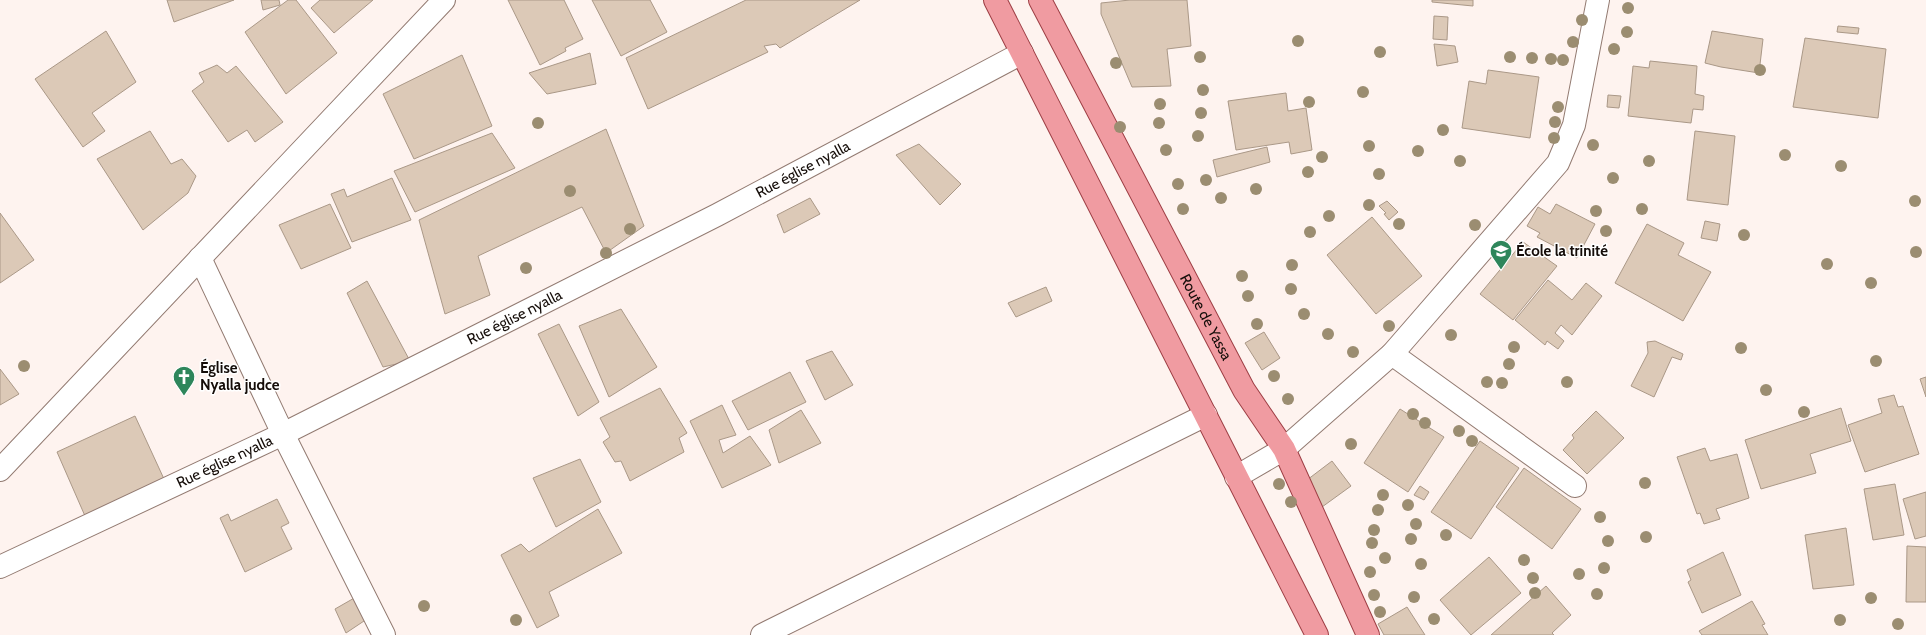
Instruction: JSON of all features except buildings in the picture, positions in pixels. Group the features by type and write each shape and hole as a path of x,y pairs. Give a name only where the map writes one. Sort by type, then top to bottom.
{"main road":[{"path":"995,0 1317,635"},
{"name":"Route de Yassa","path":"1040,0 1244,390 1284,449 1368,635"}],"street":[{"path":"0,470 444,0"},
{"path":"1236,477 1284,449 1392,354 1558,163 1574,124 1598,0"},
{"name":"Rue église nyalla","path":"0,567 283,434 717,215 1022,53"},
{"path":"200,258 283,434 384,635"},
{"path":"1392,354 1575,486"},
{"path":"762,635 1206,415"}],"place":[{"name":"École la trinité","path":"1501,270"},
{"name":"Église Nyalla judce","path":"184,396"}]}
